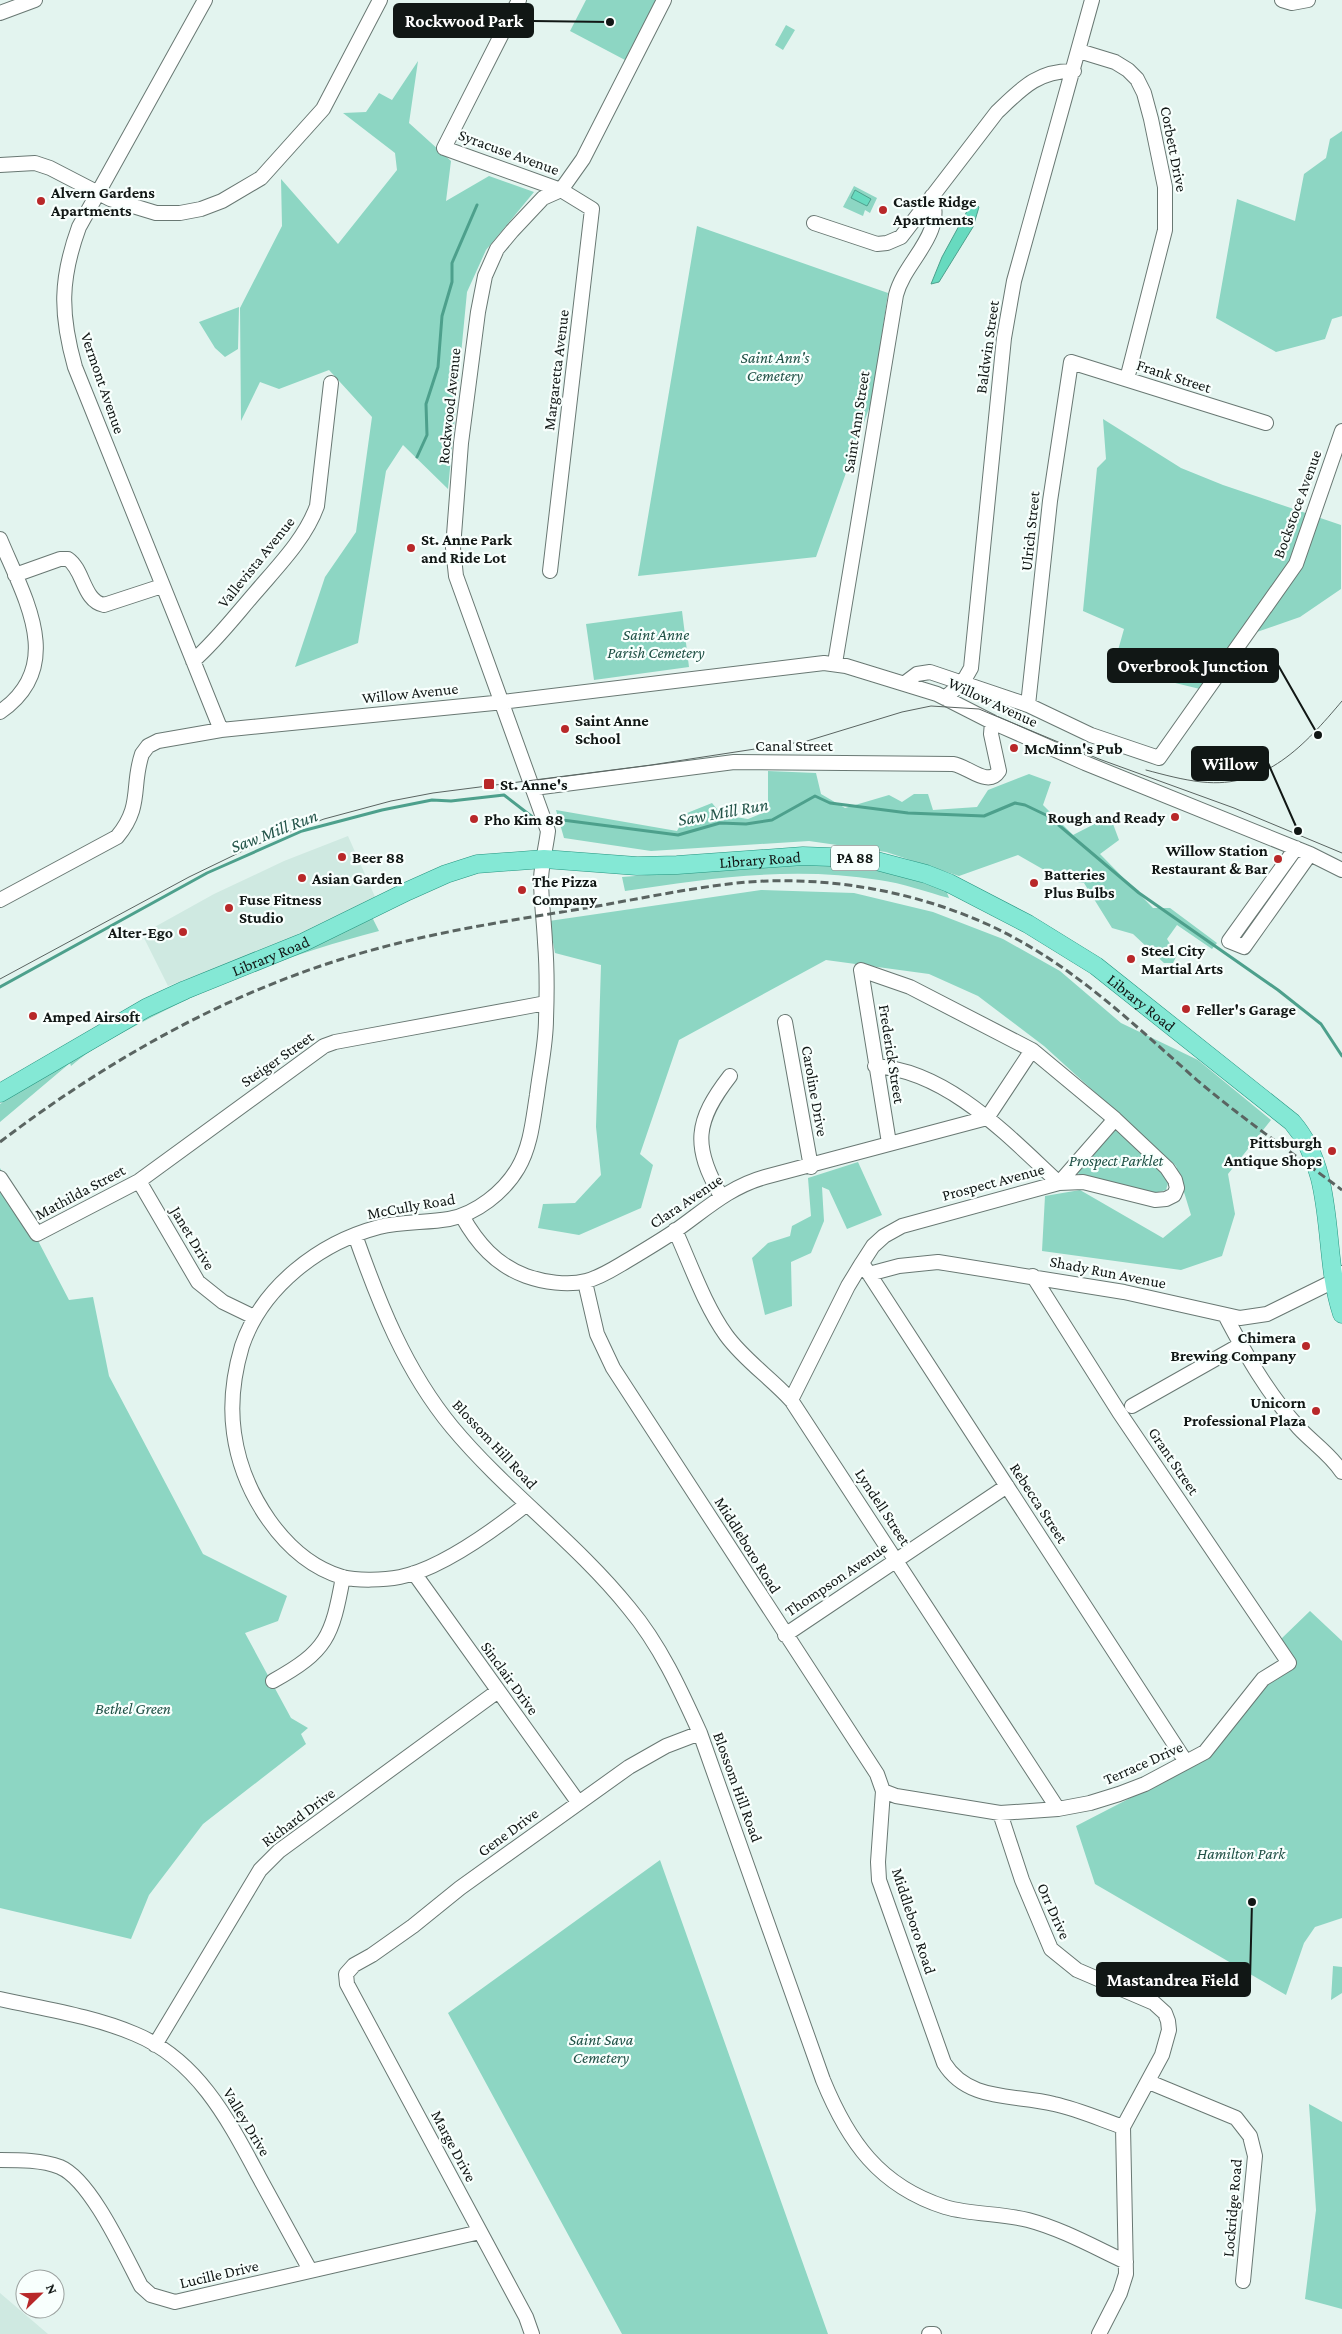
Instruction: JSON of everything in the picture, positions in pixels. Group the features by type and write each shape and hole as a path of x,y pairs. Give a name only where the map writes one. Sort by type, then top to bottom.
{"main road":[{"name":"Library Road","path":"0,1093 146,1008 185,990 304,942 446,874 477,864 544,858 637,866 803,856 869,859 901,867 949,883 1028,924 1096,966 1281,1112 1297,1128 1313,1154 1318,1168 1338,1277 1342,1314"}],"street":[{"path":"0,13 35,0"},
{"name":"Vermont Avenue","path":"205,0 79,227 68,258 64,317 75,366 221,730"},
{"path":"0,165 34,163 50,168 98,194 129,206 156,213 180,213 201,209 222,201 261,178 323,109 380,0"},
{"name":"Syracuse Avenue","path":"519,0 444,148 561,190"},
{"name":"Rockwood Avenue","path":"544,858 548,831 534,788 466,610 456,576 453,548 462,444 478,312 485,276 497,249 512,230 543,198 561,190 583,159 664,0"},
{"name":"Baldwin Street","path":"945,698 963,682 971,668 1003,348 1012,291 1092,0"},
{"path":"1282,0 1292,3 1308,0"},
{"name":"Corbett Drive","path":"1079,51 1115,62 1128,70 1137,80 1144,93 1151,119 1165,187 1165,230 1128,379"},
{"path":"814,223 865,240 886,243 901,237 997,112 1042,75 1061,71 1074,71"},
{"name":"Margaretta Avenue","path":"550,571 592,209 561,190"},
{"name":"Saint Ann Street","path":"835,663 896,295 903,275 927,242 933,228 935,205 932,196"},
{"name":"Frank Street","path":"1071,362 1266,423"},
{"name":"Ulrich Street","path":"1028,705 1050,501 1071,362"},
{"name":"Vallevista Avenue","path":"193,661 209,647 311,522 316,506 331,383"},
{"name":"Bockstoce Avenue","path":"1159,758 1296,564 1342,431"},
{"path":"0,539 32,619 37,641 36,663 30,681 21,694 0,712"},
{"path":"15,575 60,558 68,559 74,564 93,600 104,605 162,586"},
{"name":"Willow Avenue","path":"3,896 117,837 127,825 137,796 140,760 148,746 158,741 221,730 502,702 835,663 945,698 992,722 1192,807 1296,848 1342,870"},
{"name":"Willow Avenue","path":"905,684 917,674 930,672 1028,705 1091,735 1159,758"},
{"name":"Canal Street","path":"534,788 734,762 953,764 984,778 990,778 999,771 991,734 992,722"},
{"path":"1296,848 1229,941 1244,947 1310,854"},
{"name":"McCully Road","path":"527,1504 449,1557 414,1573 398,1577 342,1577 298,1553 283,1538 252,1493 240,1462 233,1432 235,1376 242,1347 254,1317 266,1300 300,1266 323,1251 355,1235 394,1224 462,1216 483,1204 502,1188 518,1169 528,1147 545,1032 545,943 541,907 544,858"},
{"name":"Prospect Avenue","path":"791,1400 848,1286 865,1269 873,1246 884,1236 902,1226 1059,1183 1083,1182 1154,1200 1166,1199 1174,1195 1177,1188 1175,1180 1167,1168 1115,1119 1032,1050 910,987 861,970"},
{"name":"Frederick Street","path":"861,970 889,1144"},
{"name":"Steiger Street","path":"139,1180 324,1046 348,1039 546,1002"},
{"name":"Caroline Drive","path":"785,1022 811,1166"},
{"path":"987,1118 1032,1050"},
{"path":"875,1066 897,1067 915,1074 969,1104 1059,1183 1115,1119"},
{"path":"721,1196 703,1160 701,1141 707,1109 730,1076"},
{"name":"Clara Avenue","path":"462,1216 472,1235 484,1249 500,1263 518,1273 536,1280 585,1282 610,1271 675,1230 721,1196 751,1181 987,1118"},
{"name":"Mathilda Street","path":"0,1178 37,1234 139,1180"},
{"name":"Janet Drive","path":"139,1180 198,1282 223,1302 254,1317"},
{"name":"Lyndell Street","path":"675,1230 714,1315 726,1335 740,1352 791,1400 1058,1809"},
{"name":"Blossom Hill Road","path":"355,1235 388,1322 409,1364 426,1392 473,1451 587,1562 630,1609 677,1682 700,1732 823,2080 837,2114 851,2139 868,2160 888,2177 922,2198 961,2210 1002,2214 1055,2228 1126,2262"},
{"name":"Shady Run Avenue","path":"865,1269 938,1262 1124,1292 1240,1318 1267,1314 1338,1277"},
{"name":"Rebecca Street","path":"865,1269 1186,1762"},
{"name":"Grant Street","path":"1033,1276 1119,1412 1289,1663"},
{"name":"Middleboro Road","path":"585,1282 597,1334 613,1368 877,1774 883,1791 878,1862 880,1880 944,2063 950,2074 968,2088 1054,2104 1123,2127"},
{"path":"1225,1315 1258,1376 1285,1412 1300,1429 1332,1458 1342,1472"},
{"path":"1132,1406 1240,1345"},
{"name":"Thompson Avenue","path":"785,1635 1007,1486"},
{"name":"Sinclair Drive","path":"414,1573 578,1802"},
{"path":"272,1681 298,1667 322,1647 331,1630 342,1577"},
{"name":"Terrace Drive","path":"883,1791 896,1796 1000,1813 1058,1809 1090,1803 1119,1794 1145,1784 1205,1752 1263,1679 1289,1663"},
{"name":"Richard Drive","path":"155,2045 260,1870 279,1851 498,1691"},
{"name":"Gene Drive","path":"346,1974 354,1965 400,1936 460,1888 578,1802 646,1756 700,1732"},
{"name":"Orr Drive","path":"1000,1813 1022,1880 1050,1949 1077,1970 1154,2003 1165,2013 1169,2030 1162,2055 1123,2127"},
{"name":"Marge Drive","path":"346,1974 347,1984 526,2317 532,2334"},
{"name":"Valley Drive","path":"0,1999 84,2017 137,2034 155,2045 193,2076 224,2113 310,2270"},
{"name":"Lockridge Road","path":"1149,2082 1223,2111 1240,2122 1250,2136 1255,2156 1243,2281"},
{"path":"1099,2334 1120,2293 1126,2274 1123,2127"},
{"name":"Lucille Drive","path":"0,2160 43,2162 61,2168 75,2176 97,2206 141,2286 151,2296 163,2300 186,2301 310,2270 480,2232"},
{"path":"929,2334 934,2334"}],"shaded area":[{"path":"855,190 871,199 867,206 851,198"},
{"path":"972,202 979,207 973,227 939,282 931,284 942,257"},
{"path":"348,836 376,899 284,943 168,986 142,934 214,894 284,861"},
{"path":"0,2293 15,2306 15,2319 30,2319 48,2334 0,2334"}],"green space":[{"path":"586,0 656,0 625,60 570,31"},
{"path":"786,25 795,30 783,50 775,45"},
{"path":"418,61 409,123 451,161 446,201 489,176 534,192 486,250 467,292 448,489 403,445 386,471 358,643 295,667 325,577 356,532 372,417 329,370 279,389 260,382 241,421 240,308 282,226 281,179 338,244 397,170 395,153 343,113 366,112 379,93 392,100"},
{"path":"1342,131 1342,316 1332,319 1325,339 1276,352 1216,318 1237,199 1295,221 1304,174 1326,158 1330,139"},
{"path":"854,186 877,198 870,213 865,210 863,216 843,207"},
{"name":"Saint Ann's Cemetery","path":"697,226 888,293 872,400 816,557 638,576"},
{"path":"239,307 238,349 225,357 215,348 199,322"},
{"path":"1103,419 1181,468 1223,485 1341,525 1341,589 1300,617 1234,640 1200,689 1113,668 1124,629 1083,611 1097,468 1106,459"},
{"name":"Saint Anne Parish Cemetery","path":"682,611 689,667 594,680 586,624"},
{"path":"768,771 816,773 821,794 845,808 889,795 902,802 914,794 928,794 933,810 977,807 988,790 1029,774 1051,782 1043,805 1073,835 1110,816 1119,840 1100,854 1153,908 1170,908 1217,943 1212,949 1177,925 1167,939 1177,955 1173,963 1164,963 1133,934 1112,928 1084,883 1060,879 1018,855 959,876 886,852 809,841 651,851 564,838 556,810 677,831 687,813 712,803 722,815 748,819 768,811"},
{"path":"790,864 864,865 946,890 949,898 897,883 847,876 815,874 752,875 625,891 622,877"},
{"path":"761,890 854,893 933,912 1003,939 1060,971 1121,1023 1198,1060 1271,1120 1228,1174 1235,1214 1222,1256 1181,1270 1042,1251 1045,1196 1080,1190 1163,1238 1191,1215 1176,1166 1044,1046 978,996 929,974 826,960 679,1040 640,1154 653,1165 641,1208 579,1235 538,1228 543,1204 575,1203 601,1175 596,1127 601,965 555,953 549,921"},
{"path":"372,917 379,931 316,949 224,983 110,1039 71,1066 70,1063 0,1122 0,1104 79,1052 174,1001"},
{"name":"Prospect Parklet","path":"1114,1125 1164,1174 1168,1183 1166,1190 1151,1194 1080,1178 1077,1170"},
{"path":"858,1162 882,1215 847,1229 829,1190 822,1187 824,1221 811,1253 791,1262 792,1306 765,1315 752,1258 768,1243 790,1236 792,1226 811,1216 808,1178"},
{"name":"Bethel Green","path":"0,1168 69,1300 93,1297 109,1376 203,1554 287,1596 278,1621 245,1633 291,1718 308,1728 301,1734 306,1744 203,1824 149,1895 131,1939 0,1908"},
{"name":"Hamilton Park","path":"1310,1611 1342,1641 1342,1918 1315,1927 1304,1943 1286,1995 1095,1884 1076,1826 1204,1760 1267,1683 1288,1672 1297,1664 1281,1639"},
{"name":"Saint Sava Cemetery","path":"660,1860 828,2334 622,2334 448,2013"},
{"path":"1333,1966 1342,1967 1342,1993 1331,2000"},
{"path":"1309,2104 1342,2122 1342,2309 1305,2299 1316,2210"}],"waterway":[{"path":"417,457 427,435 426,404 438,367 442,316 452,282 452,263 477,205"},
{"name":"Saw Mill Run","path":"0,987 207,873 302,831 382,810 432,800 451,801 504,795 535,819 541,819"},
{"name":"Saw Mill Run","path":"547,818 678,835 720,823 746,824 772,820 815,796 830,803 908,813 984,816 1015,803 1025,805 1048,816 1139,893 1278,990 1321,1024 1342,1056"}],"tram line":[{"path":"1146,770 1202,782 1225,782 1245,778 1264,771 1282,761 1298,748 1342,701"},
{"path":"0,979 189,877 253,846 324,819 391,801 433,793 651,765 807,741 902,712 931,706 979,709 1099,759 1234,808 1342,853"}],"railway":[{"path":"0,1142 80,1086 163,1036 206,1013 250,993 342,959 403,942 466,928 689,890 747,882 809,881 871,888 931,903 989,925 1019,940 1047,957 1099,995 1215,1095 1342,1190"}],"place":[{"name":"Rockwood Park","path":"610,22"},
{"name":"Alvern Gardens Apartments","path":"41,201"},
{"name":"Castle Ridge Apartments","path":"883,210"},
{"name":"St. Anne Park and Ride Lot","path":"411,548"},
{"name":"Saint Anne School","path":"565,729"},
{"name":"Overbrook Junction","path":"1318,735"},
{"name":"McMinn's Pub","path":"1014,748"},
{"name":"St. Anne's","path":"489,784"},
{"name":"Rough and Ready","path":"1175,817"},
{"name":"Pho Kim 88","path":"474,819"},
{"name":"Willow","path":"1298,831"},
{"name":"Beer 88","path":"342,857"},
{"name":"Willow Station Restaurant & Bar","path":"1278,859"},
{"name":"Asian Garden","path":"302,878"},
{"name":"Batteries Plus Bulbs","path":"1034,883"},
{"name":"The Pizza Company","path":"522,890"},
{"name":"Fuse Fitness Studio","path":"229,908"},
{"name":"Alter-Ego","path":"183,932"},
{"name":"Steel City Martial Arts","path":"1131,959"},
{"name":"Feller's Garage","path":"1186,1009"},
{"name":"Amped Airsoft","path":"33,1016"},
{"name":"Pittsburgh Antique Shops","path":"1332,1151"},
{"name":"Chimera Brewing Company","path":"1306,1346"},
{"name":"Unicorn Professional Plaza","path":"1316,1411"},
{"name":"Mastandrea Field","path":"1252,1902"}]}
